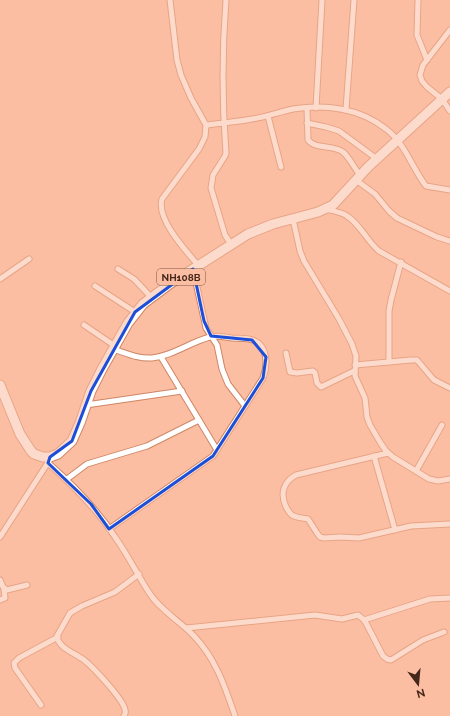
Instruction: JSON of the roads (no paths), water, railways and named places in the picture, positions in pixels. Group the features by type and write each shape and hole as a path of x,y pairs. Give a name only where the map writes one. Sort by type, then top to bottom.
{"highway":[{"name":"NH108B","path":"49,460 72,441 80,423 91,390 114,347 136,312 152,297 248,234 273,224 306,216 326,209 339,199 376,159 450,92"},
{"path":"0,386 2,395 27,446 34,454 49,460"}],"street":[{"path":"170,0 177,60 181,75 191,98 206,125 205,137 199,148 162,199 160,204 172,231 196,267 204,321 217,345 222,369 228,384 245,406"},
{"path":"226,0 223,38 223,122 226,153 213,174 211,188 225,235 231,244"},
{"path":"316,108 322,0"},
{"path":"346,109 354,0"},
{"path":"418,0 417,35 427,60"},
{"path":"450,30 423,65 420,76 427,87 442,99 450,111"},
{"path":"206,125 249,120 291,110 307,108 346,109 364,115 378,123 398,140 426,186 450,190"},
{"path":"307,108 307,136 310,143 335,148 343,152 358,177 397,218 437,237 450,241"},
{"path":"268,116 281,167"},
{"path":"307,123 339,131 376,159"},
{"path":"326,209 346,216 353,221 375,247 450,291"},
{"path":"293,219 300,252 304,261 339,319 352,344 356,356 354,371 357,382 365,398 370,425 380,442 388,453 433,480 450,479"},
{"path":"0,279 29,259"},
{"path":"389,362 389,311 401,262"},
{"path":"118,269 134,280 152,297"},
{"path":"96,286 136,312"},
{"path":"84,324 114,347 138,357 161,357 211,336 252,340 258,343 263,349 266,357 266,369 263,378 213,456 110,529"},
{"path":"286,353 290,372 297,373 313,371 315,373 317,383 321,387 354,371"},
{"path":"161,357 217,450"},
{"path":"355,365 417,360 434,380 450,388"},
{"path":"86,405 182,391"},
{"path":"67,479 88,464 147,446 199,420"},
{"path":"416,471 442,425"},
{"path":"388,453 296,475 289,479 283,489 284,502 289,512 292,515 308,519 320,537 324,538 359,538 411,526 450,524"},
{"path":"374,456 395,530"},
{"path":"0,537 49,460 91,504 110,529 139,574 150,595 186,628 205,648 215,663 235,716"},
{"path":"41,705 14,668 16,659 58,637 70,613 114,592 139,574"},
{"path":"0,580 4,589 5,598 0,600"},
{"path":"4,589 9,590 27,585"},
{"path":"364,620 422,601 450,598"},
{"path":"186,628 315,616 342,619 358,615 364,620 380,652 387,659 391,660 423,640 444,632"},
{"path":"58,637 60,644 84,659 123,703 125,709 124,716"}]}
